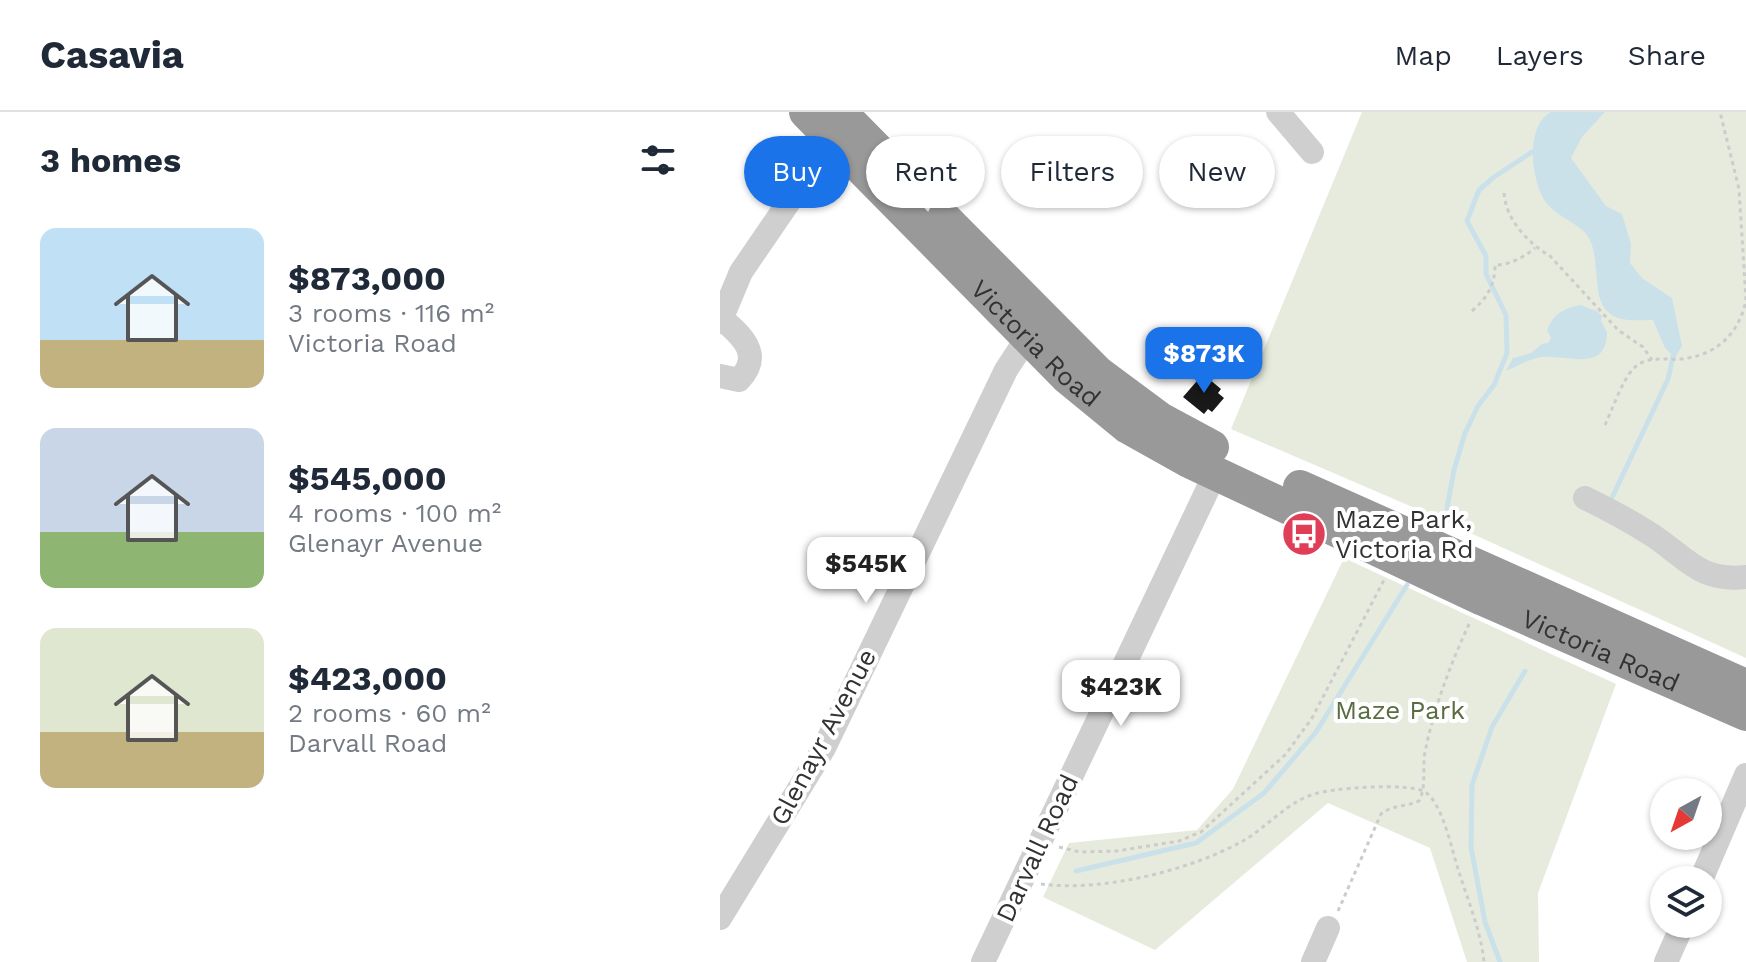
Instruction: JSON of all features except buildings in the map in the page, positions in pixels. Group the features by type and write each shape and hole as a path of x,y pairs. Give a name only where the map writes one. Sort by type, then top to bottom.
{"highway":[{"name":"Victoria Road","path":"806,112 837,126 1087,363 1115,388 1160,419 1242,461 1746,686"},
{"name":"Victoria Road","path":"837,126 1027,338 1067,377 1128,427 1215,474 1483,599 1746,714"}],"street":[{"path":"1278,112 1312,152"},
{"path":"720,376 739,380 749,369 750,355 742,335 721,319 741,272 821,155 837,126"},
{"name":"Glenayr Avenue","path":"720,918 728,889 824,748 1006,370 1027,338"},
{"name":"Darvall Road","path":"983,962 1215,474"},
{"path":"1588,500 1655,537 1693,566 1709,574 1724,579 1746,577"},
{"path":"1707,866 1746,775"},
{"path":"1313,962 1328,928"},
{"path":"1666,962 1677,938"}],"path":[{"path":"1605,425 1633,369 1652,360 1687,359 1711,351 1729,338 1743,318 1746,300 1739,189 1720,112"},
{"path":"1504,193 1505,204 1514,222 1535,248 1550,256 1618,330 1643,347 1652,360"},
{"path":"1472,311 1485,298 1495,280 1495,265 1505,265 1535,248"},
{"path":"1039,843 1080,852 1117,851 1179,841 1201,832 1286,754 1312,718 1388,573"},
{"path":"1328,928 1347,895 1381,814 1389,807 1419,801 1424,791 1425,753 1437,707 1448,673 1475,612"},
{"path":"1021,881 1051,885 1098,884 1182,867 1242,842 1277,814 1311,794 1404,786 1424,791 1436,806 1447,833 1484,962"}],"green space":[{"path":"1362,112 1746,112 1746,658 1424,512 1231,429"},
{"name":"Maze Park","path":"1344,558 1616,684 1538,893 1539,962 1467,962 1430,848 1328,803 1155,950 1043,897 1069,843 1197,830 1233,789"}],"water":[{"path":"1551,112 1605,112 1582,137 1571,158 1606,206 1622,214 1631,244 1630,263 1642,278 1672,298 1682,346 1675,358 1665,348 1653,320 1622,319 1607,311 1599,295 1594,253 1587,235 1552,209 1542,196 1534,170 1534,142 1542,119"},
{"path":"1580,305 1602,316 1601,321 1607,332 1600,353 1584,359 1542,357 1506,371 1513,358 1531,353 1548,343 1551,338 1547,330 1556,316 1563,310"}],"waterway":[{"path":"1447,508 1465,433 1478,406 1494,385 1507,353 1506,315 1486,274 1486,256 1467,221 1479,190 1538,148"},
{"path":"1609,504 1668,379 1674,352"},
{"path":"1076,871 1196,843 1264,793 1316,732 1407,585"},
{"path":"1500,962 1485,922 1471,847 1472,785 1492,727 1525,671"}],"place":[{"name":"Maze Park, Victoria Rd","path":"1304,534"}]}
